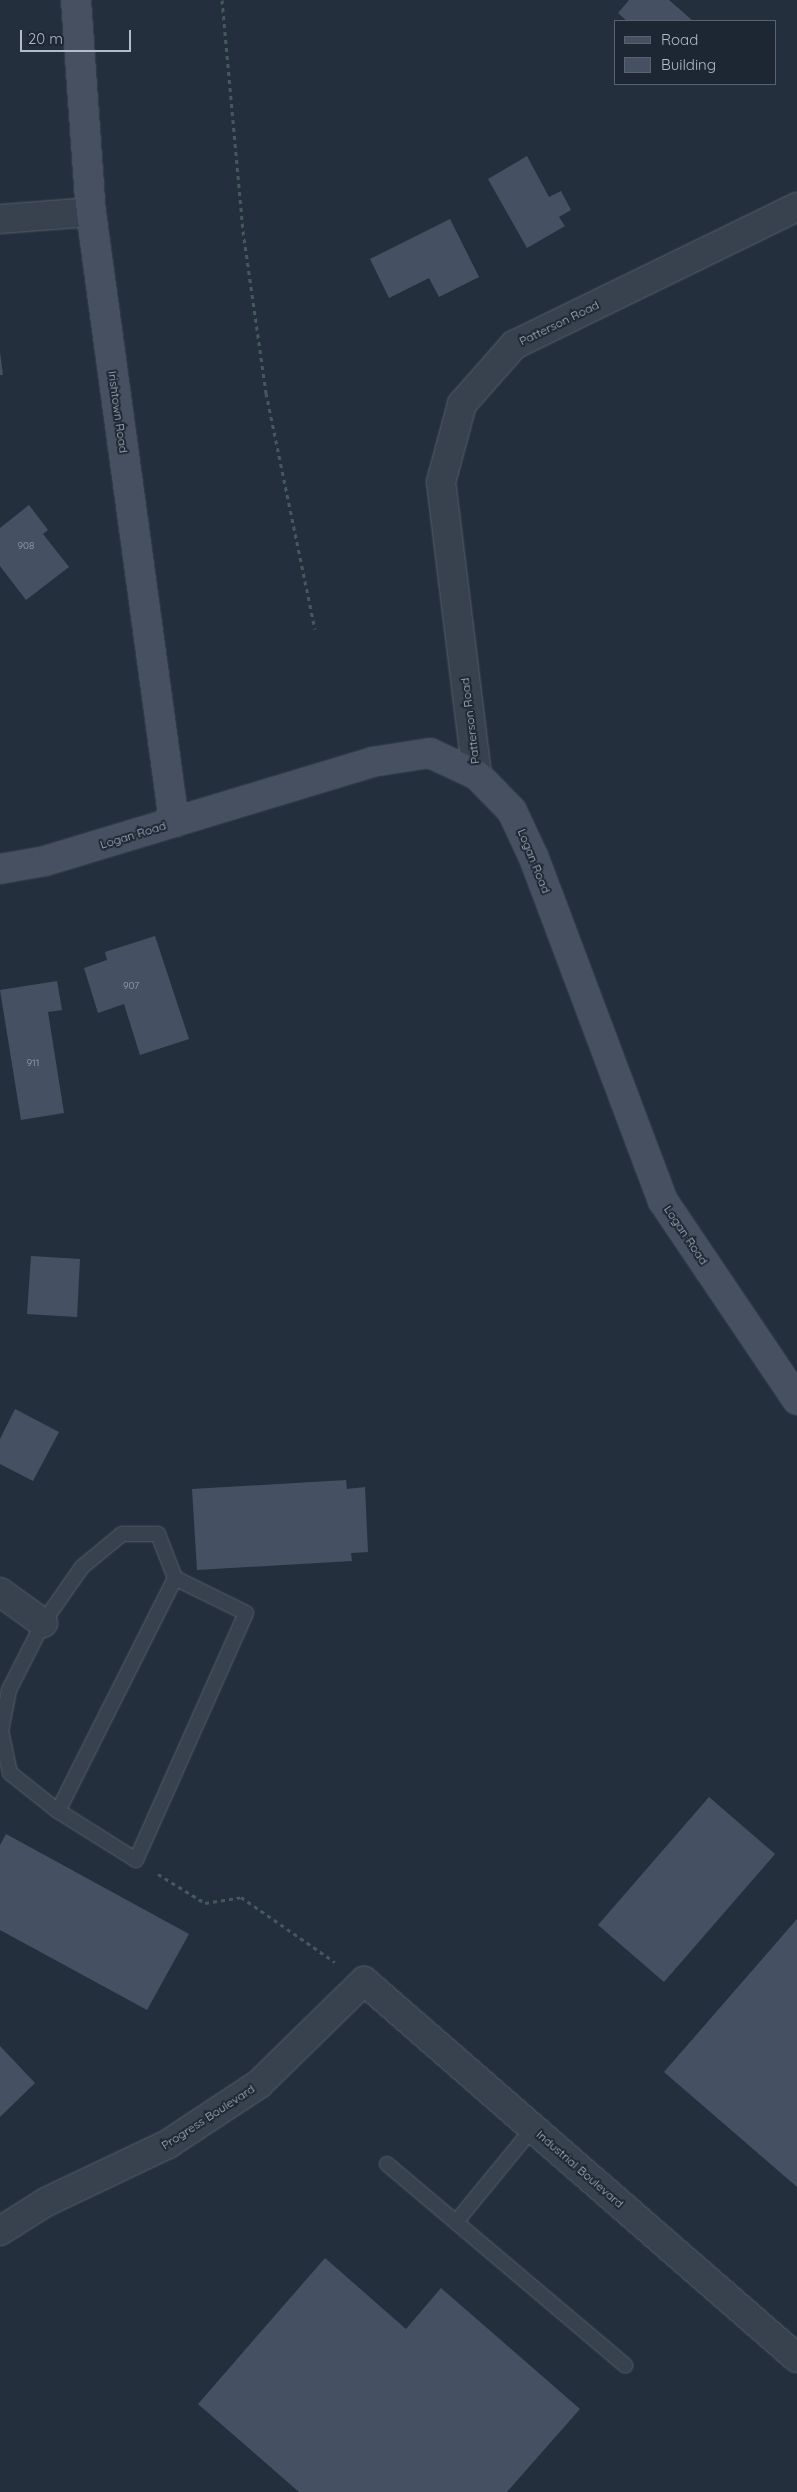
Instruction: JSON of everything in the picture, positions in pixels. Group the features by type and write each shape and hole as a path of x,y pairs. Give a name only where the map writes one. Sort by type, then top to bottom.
{"street":[{"name":"Irishtown Road","path":"76,0 91,212 174,822"},
{"name":"Patterson Road","path":"477,775 441,482 462,404 514,345 797,207"},
{"path":"0,219 91,212"},
{"name":"Logan Road","path":"0,869 45,861 372,762 430,753 477,775 512,811 534,858 663,1201 797,1400"},
{"path":"0,1592 43,1623"},
{"name":"Industrial Boulevard","path":"364,1981 797,2358"},
{"name":"Progress Boulevard","path":"0,2231 46,2202 168,2144 259,2084 364,1981"}],"lane":[{"path":"122,1534 158,1534 175,1578 246,1613 136,1860 58,1811 10,1773 1,1731 9,1690 43,1623 82,1567 122,1534"},
{"path":"58,1811 175,1578"},
{"path":"456,2222 533,2128"},
{"path":"387,2164 625,2366"}],"path":[{"path":"222,0 243,232 266,393 315,629"},
{"path":"136,1860 205,1903 241,1897 364,1981"}],"building":[{"path":"629,0 669,0 692,20 626,20 618,13"},
{"path":"527,156 549,197 561,191 571,210 559,217 565,226 527,248 488,179"},
{"path":"450,219 479,277 439,297 429,278 389,298 370,259"},
{"path":"0,352 3,375 0,375"},
{"path":"29,505 48,530 43,534 69,567 26,600 0,566 0,528"},
{"path":"155,936 189,1039 140,1055 124,1004 98,1013 84,968 107,960 105,952"},
{"path":"57,981 62,1010 48,1012 64,1113 21,1120 0,990"},
{"path":"31,1256 80,1259 77,1317 27,1314"},
{"path":"15,1409 59,1432 33,1481 0,1464 0,1439"},
{"path":"346,1480 347,1489 365,1487 368,1552 351,1553 352,1561 197,1570 192,1489"},
{"path":"709,1797 775,1854 664,1982 598,1925"},
{"path":"6,1834 189,1934 147,2010 0,1930 0,1845"},
{"path":"797,1919 797,2187 664,2072"},
{"path":"0,2046 35,2083 0,2117"},
{"path":"325,2258 406,2329 441,2288 580,2409 507,2492 299,2492 198,2404"}]}
